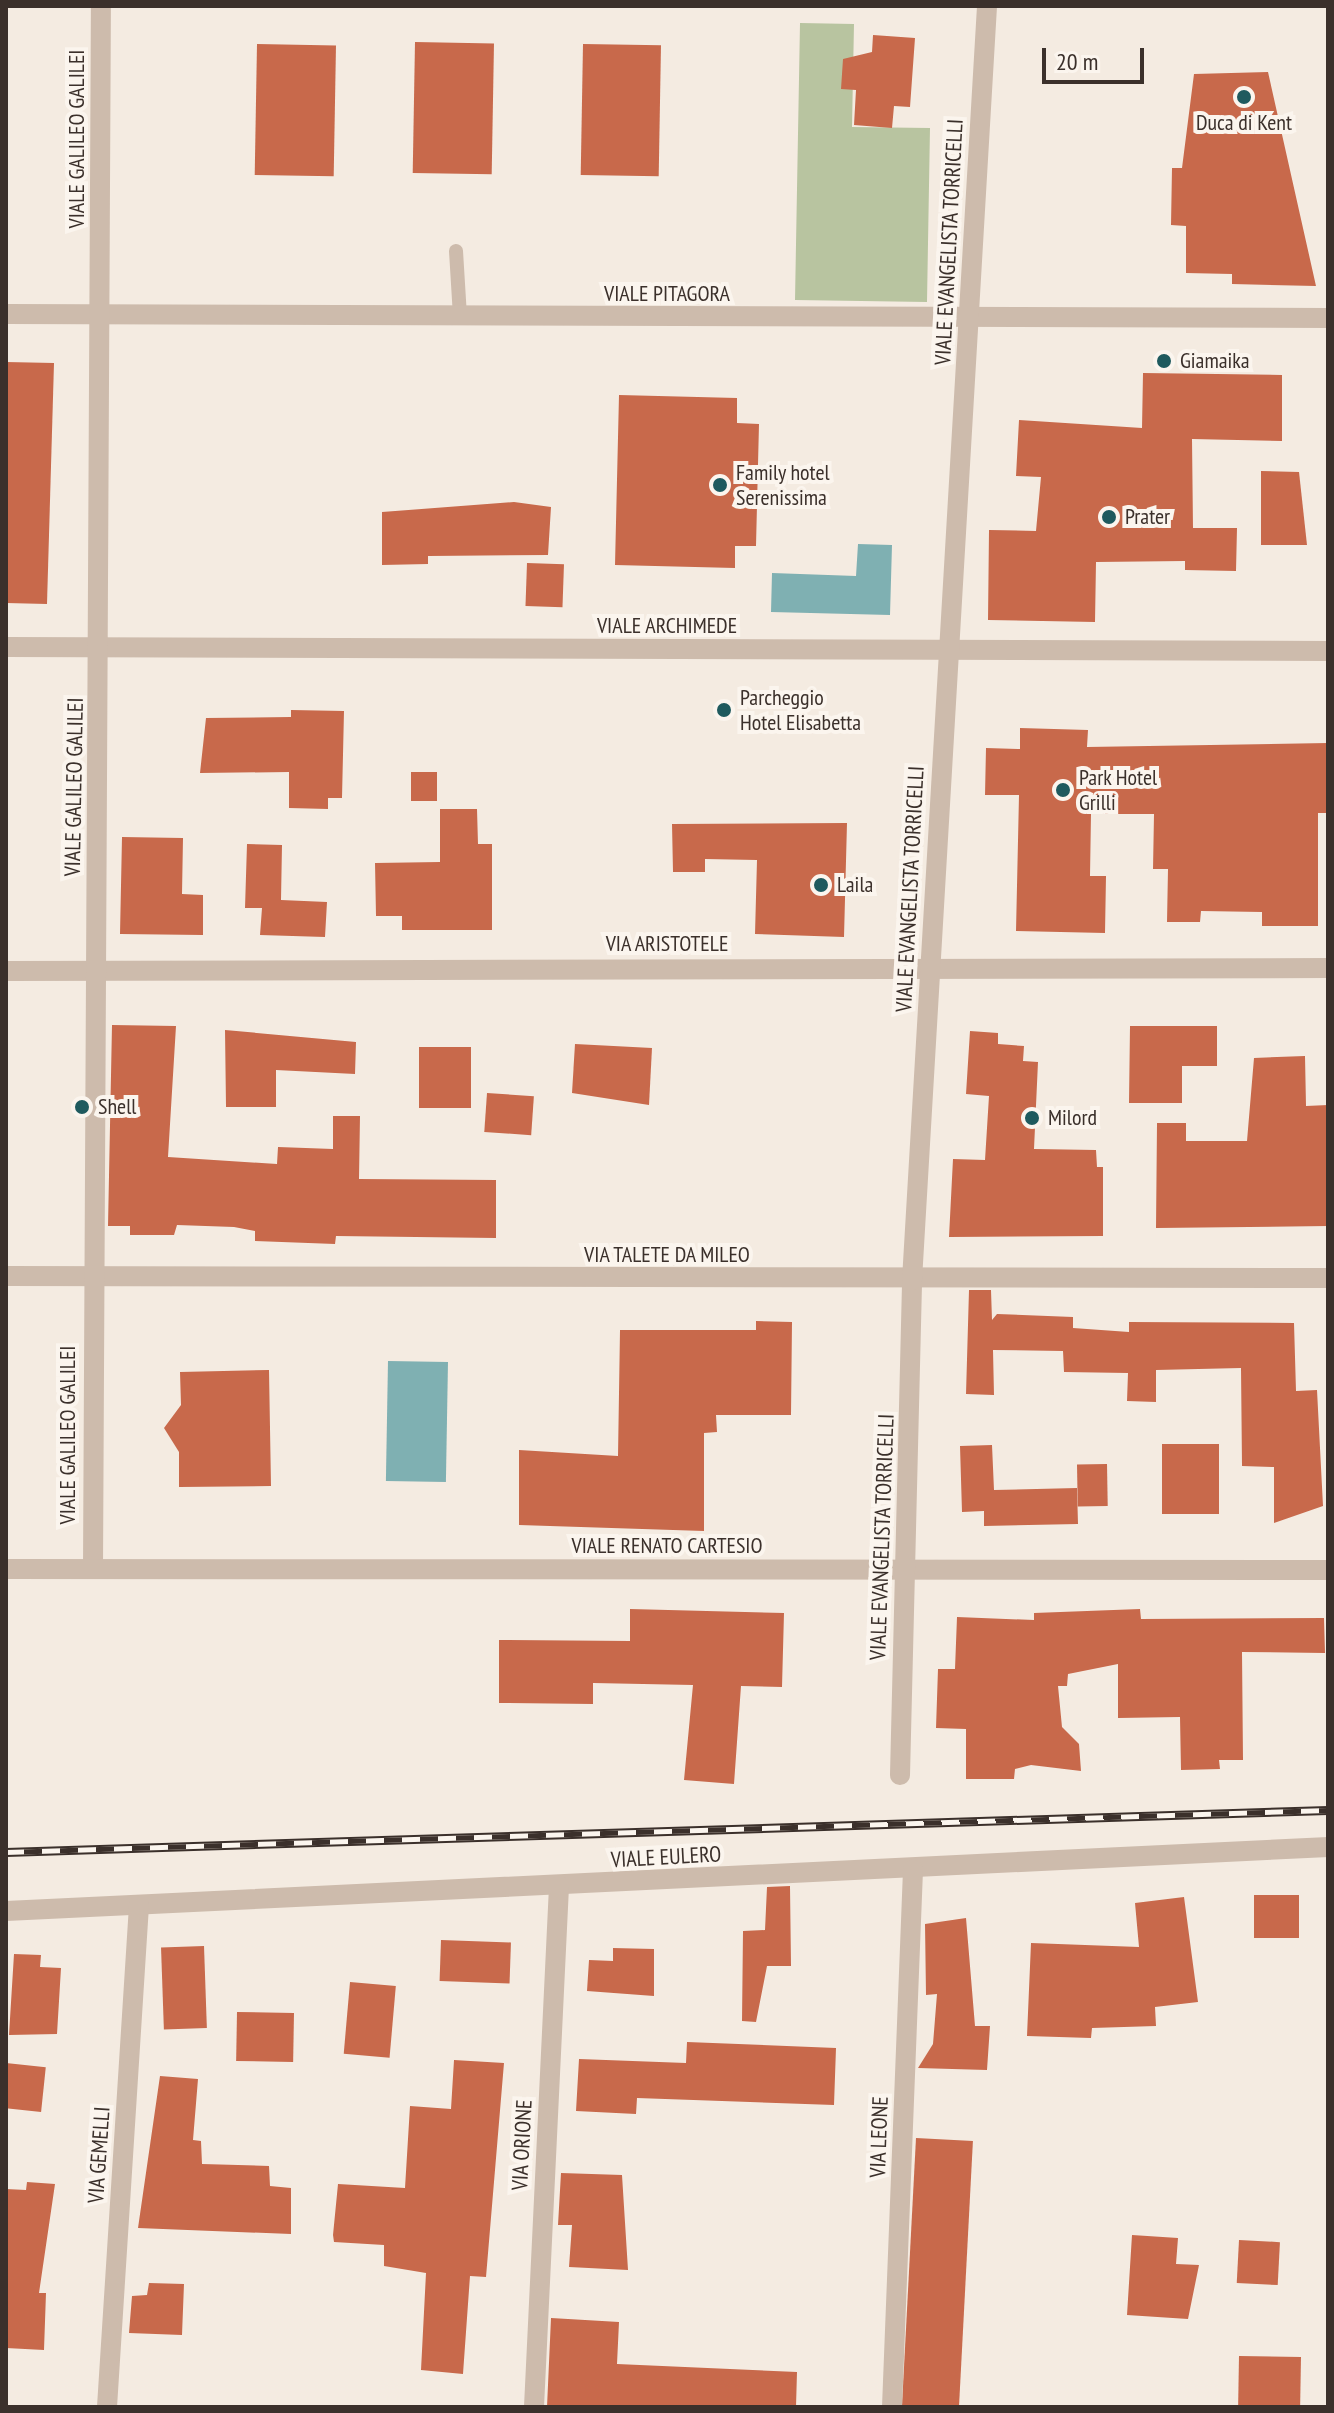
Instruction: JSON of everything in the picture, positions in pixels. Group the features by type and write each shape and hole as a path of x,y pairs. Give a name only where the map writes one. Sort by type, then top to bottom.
{"street":[{"name":"VIALE GALILEO GALILEI","path":"93,1568 93,971 101,647 101,6"},
{"name":"VIALE EVANGELISTA TORRICELLI","path":"900,1775 912,1280 987,6"},
{"name":"VIALE PITAGORA","path":"6,314 968,320 1328,318"},
{"name":"VIALE ARCHIMEDE","path":"6,647 1328,651"},
{"name":"VIA ARISTOTELE","path":"6,971 1328,968"},
{"name":"VIA TALETE DA MILEO","path":"6,1276 912,1280 1328,1278"},
{"name":"VIALE RENATO CARTESIO","path":"6,1569 1328,1570"},
{"name":"VIALE EULERO","path":"6,1911 1328,1847"},
{"name":"VIA LEONE","path":"892,2407 913,1869"},
{"name":"VIA ORIONE","path":"534,2407 559,1886"},
{"name":"VIA GEMELLI","path":"107,2407 139,1905"}],"lane":[{"path":"456,251 460,317"}],"green space":[{"path":"800,23 854,24 852,127 930,128 927,302 795,300"}],"water":[{"path":"858,544 892,545 890,615 771,612 772,573 856,576"},
{"path":"388,1361 448,1362 446,1482 386,1481"}],"building":[{"path":"873,35 915,38 910,107 894,106 892,128 854,125 856,90 841,89 843,59 872,52"},
{"path":"415,42 494,43 492,174 413,173"},
{"path":"257,44 336,45 334,176 255,175"},
{"path":"583,44 661,45 659,176 581,175"},
{"path":"1268,72 1316,286 1232,284 1232,274 1186,273 1186,226 1171,225 1172,168 1182,168 1194,74"},
{"path":"6,362 54,363 47,604 6,603"},
{"path":"1143,373 1282,375 1282,441 1192,439 1193,528 1237,528 1236,571 1185,570 1185,561 1096,562 1095,622 988,620 989,530 1036,531 1041,477 1016,476 1019,420 1142,428"},
{"path":"619,395 737,398 737,423 759,424 756,546 735,546 735,568 615,565"},
{"path":"1261,471 1299,472 1307,545 1261,545"},
{"path":"514,502 551,507 548,555 428,556 428,564 382,565 382,512"},
{"path":"527,563 564,564 562,607 525,606"},
{"path":"291,710 344,711 342,798 328,798 328,809 289,808 289,772 200,773 206,718 291,717"},
{"path":"1020,728 1088,730 1087,747 1328,743 1328,813 1318,813 1318,926 1262,926 1262,912 1201,911 1200,922 1167,922 1168,869 1153,869 1154,814 1091,814 1090,876 1106,876 1105,933 1016,931 1019,795 985,795 986,748 1020,749"},
{"path":"411,772 437,772 437,801 411,801"},
{"path":"440,809 477,809 478,844 492,844 492,930 402,930 402,916 376,916 375,863 440,862"},
{"path":"847,823 844,937 755,934 757,860 705,859 705,872 673,872 672,824"},
{"path":"122,837 183,838 182,894 203,895 203,935 120,934"},
{"path":"247,844 282,845 281,900 327,902 325,937 260,935 262,908 245,908"},
{"path":"112,1025 176,1026 168,1157 277,1164 278,1147 333,1149 333,1116 360,1116 359,1179 496,1180 496,1238 336,1236 335,1244 255,1241 255,1231 234,1227 177,1225 174,1235 130,1235 130,1226 108,1226"},
{"path":"1130,1026 1217,1026 1217,1066 1182,1066 1182,1103 1129,1103"},
{"path":"225,1030 356,1042 355,1074 276,1070 276,1107 226,1107"},
{"path":"970,1031 998,1033 998,1044 1024,1046 1023,1061 1038,1062 1034,1149 1096,1150 1097,1167 1103,1167 1103,1236 949,1237 953,1159 985,1160 989,1096 966,1094"},
{"path":"575,1044 652,1048 649,1105 572,1093"},
{"path":"419,1047 471,1047 471,1108 419,1108"},
{"path":"1305,1056 1306,1106 1328,1105 1328,1226 1156,1228 1157,1123 1186,1123 1186,1141 1247,1141 1254,1058"},
{"path":"487,1093 534,1096 531,1135 484,1132"},
{"path":"969,1290 991,1290 992,1320 997,1314 1073,1317 1073,1328 1129,1332 1129,1322 1294,1323 1296,1391 1317,1390 1323,1506 1274,1523 1274,1467 1242,1466 1241,1368 1156,1370 1156,1402 1127,1401 1128,1373 1064,1372 1063,1351 993,1350 994,1395 966,1394"},
{"path":"756,1321 792,1322 791,1415 716,1415 717,1432 704,1433 704,1531 519,1525 519,1450 618,1456 620,1330 756,1330"},
{"path":"269,1370 271,1486 179,1487 179,1452 164,1428 181,1405 180,1372"},
{"path":"1162,1444 1219,1444 1219,1514 1162,1514"},
{"path":"992,1445 994,1490 1077,1488 1078,1524 984,1526 984,1511 962,1512 960,1446"},
{"path":"1107,1464 1108,1506 1078,1507 1077,1465"},
{"path":"630,1609 784,1613 782,1687 741,1686 734,1784 684,1780 693,1685 593,1683 593,1704 499,1703 499,1640 630,1641"},
{"path":"1140,1609 1141,1619 1324,1618 1325,1653 1242,1652 1243,1760 1219,1760 1220,1769 1181,1770 1180,1717 1118,1718 1118,1664 1068,1674 1067,1686 1058,1686 1062,1727 1079,1744 1081,1771 1031,1765 1015,1769 1014,1779 966,1779 966,1729 936,1728 938,1669 955,1669 957,1617 1034,1620 1034,1613"},
{"path":"790,1886 791,1966 767,1966 756,2022 742,2021 743,1931 765,1930 767,1887"},
{"path":"1254,1895 1299,1895 1299,1938 1254,1938"},
{"path":"1184,1897 1198,2002 1155,2007 1156,2026 1092,2028 1091,2038 1027,2036 1031,1943 1139,1947 1135,1903"},
{"path":"966,1918 975,2026 990,2026 987,2070 918,2068 933,2044 937,1994 926,1995 925,1924"},
{"path":"441,1940 511,1942 510,1983 440,1981"},
{"path":"204,1946 207,2028 164,2029 161,1948"},
{"path":"613,1948 654,1949 654,1996 587,1991 589,1960 613,1961"},
{"path":"14,1954 41,1955 40,1967 61,1968 57,2034 9,2035"},
{"path":"350,1982 396,1986 390,2058 344,2054"},
{"path":"237,2012 294,2013 293,2062 236,2061"},
{"path":"687,2042 836,2048 834,2105 637,2098 636,2114 576,2111 579,2059 686,2063"},
{"path":"454,2060 504,2063 486,2277 470,2276 463,2374 421,2370 426,2273 384,2266 384,2245 334,2242 333,2235 338,2184 405,2188 410,2106 451,2109"},
{"path":"6,2063 46,2067 41,2112 6,2108"},
{"path":"160,2076 198,2079 193,2140 201,2141 202,2164 269,2166 270,2186 291,2188 291,2234 138,2228"},
{"path":"916,2138 973,2141 959,2407 902,2407"},
{"path":"561,2173 622,2175 628,2270 569,2267 572,2225 558,2225"},
{"path":"27,2182 55,2184 39,2293 46,2293 44,2350 6,2348 6,2189 26,2190"},
{"path":"1132,2235 1178,2238 1176,2264 1199,2265 1188,2319 1127,2315"},
{"path":"1239,2240 1280,2242 1278,2285 1237,2283"},
{"path":"149,2283 184,2284 182,2335 129,2333 132,2296 147,2295"},
{"path":"551,2318 619,2322 617,2364 797,2372 796,2407 547,2407"},
{"path":"1239,2356 1301,2357 1300,2407 1238,2407"}],"railway":[{"path":"6,1852 1328,1810"}],"place":[{"name":"Duca di Kent","path":"1244,97"},
{"name":"Giamaika","path":"1164,361"},
{"name":"Family hotel Serenissima","path":"720,485"},
{"name":"Prater","path":"1109,517"},
{"name":"Parcheggio Hotel Elisabetta","path":"724,710"},
{"name":"Park Hotel Grilli","path":"1063,790"},
{"name":"Laila","path":"821,885"},
{"name":"Shell","path":"82,1107"},
{"name":"Milord","path":"1032,1118"}]}
